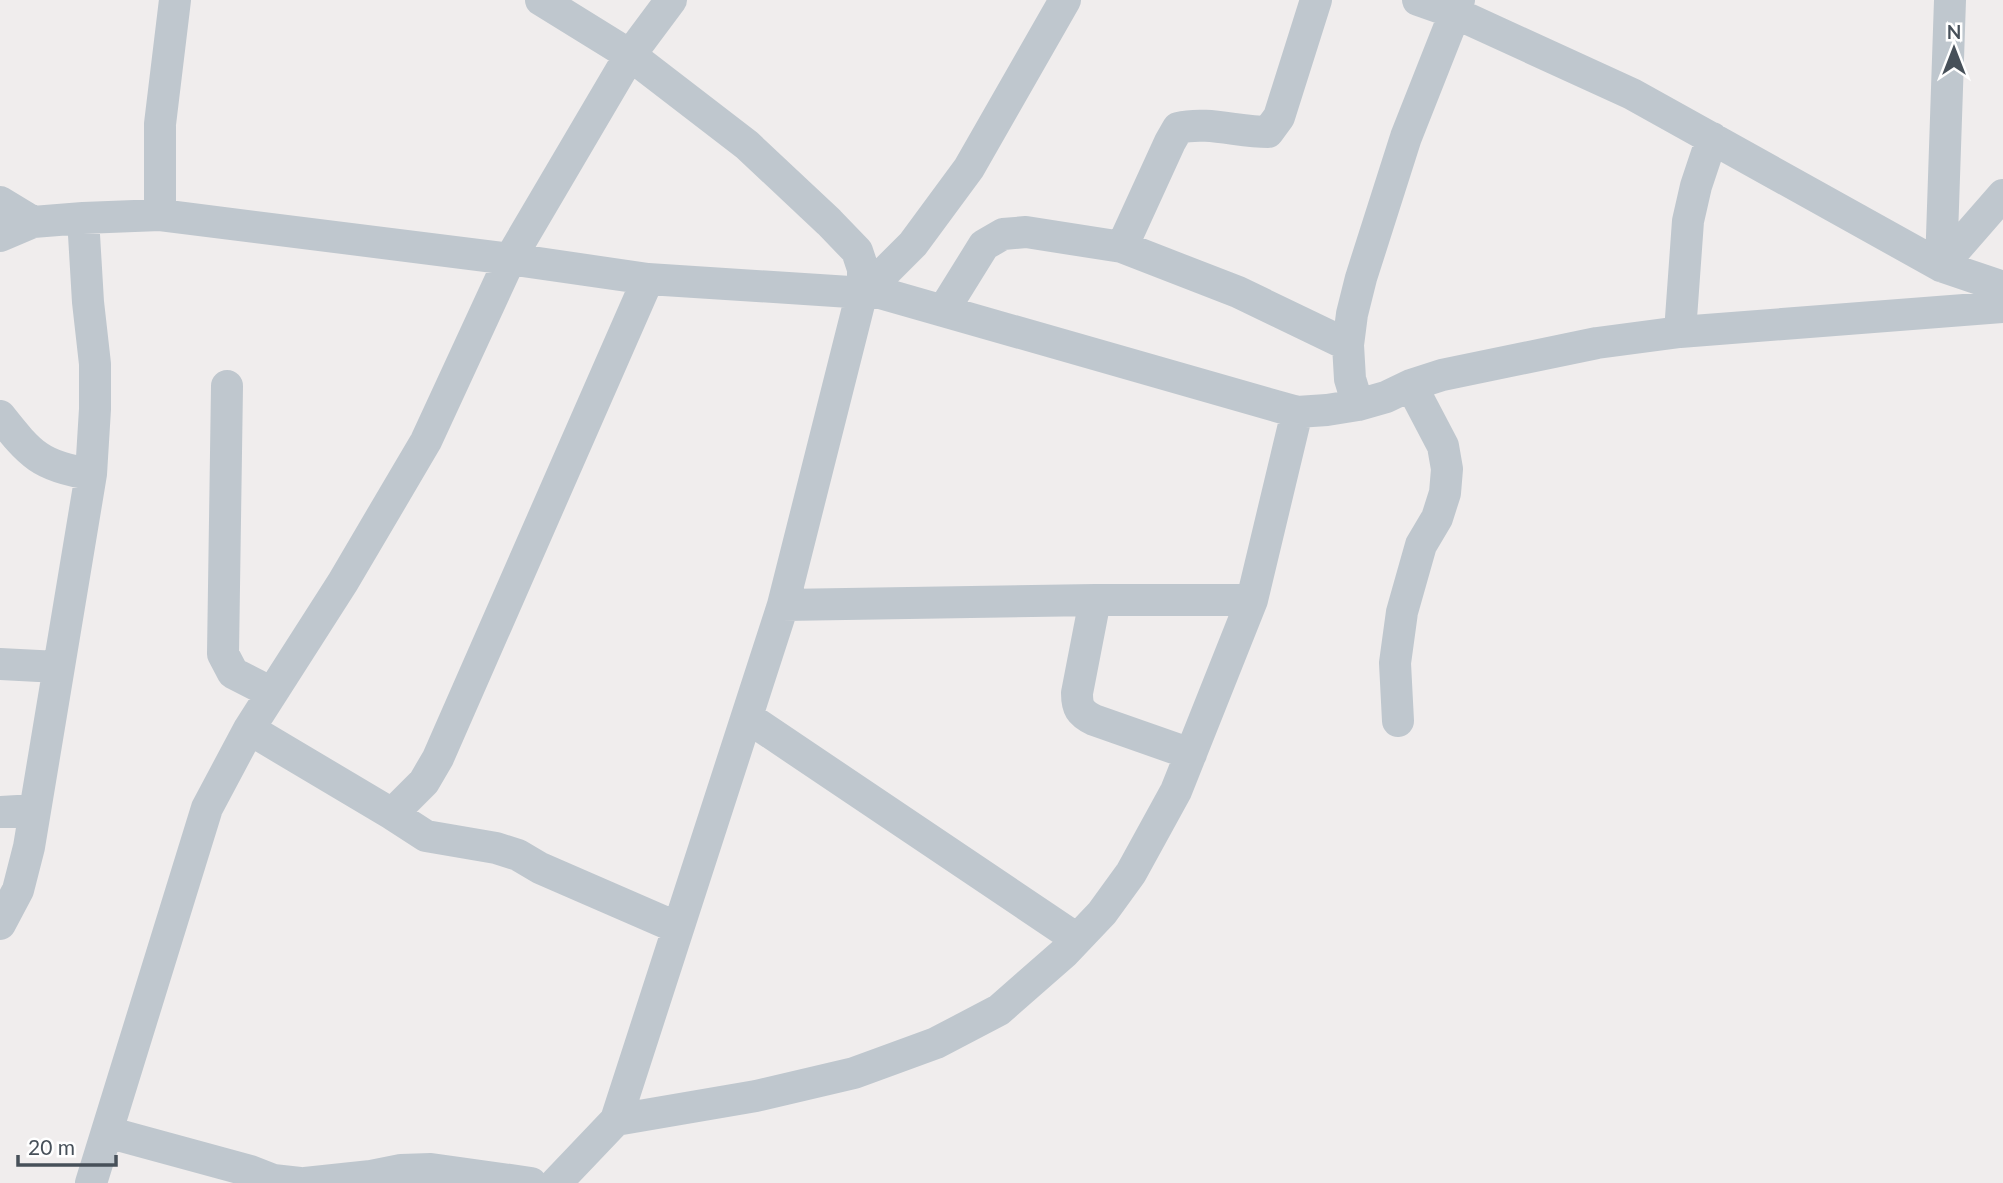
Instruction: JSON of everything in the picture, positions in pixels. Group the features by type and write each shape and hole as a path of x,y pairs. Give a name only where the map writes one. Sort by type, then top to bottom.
{"street":[{"path":"160,215 160,124 174,0"},
{"path":"541,0 630,55 747,145 857,251 863,269 863,288 783,606 616,1120 556,1183"},
{"path":"91,1183 207,808 249,729 343,582 426,441 510,259 630,55 671,0"},
{"path":"0,236 33,222 160,215 649,279 850,292 863,288 913,244 969,168 1065,0"},
{"path":"1122,247 1178,128 1193,124 1268,132 1279,117 1316,0"},
{"path":"1418,0 1457,7 1632,94 1941,266 2003,287"},
{"path":"1941,266 1950,0"},
{"path":"1358,405 1350,379 1348,345 1352,314 1406,137 1457,7"},
{"path":"1680,332 1689,221 1696,186 1712,138"},
{"path":"1941,266 2003,195"},
{"path":"0,202 33,222"},
{"path":"0,924 18,890 29,847 91,474 95,364 83,218"},
{"path":"943,311 984,245 1003,234 1026,232 1122,247 1238,292 1348,345"},
{"path":"392,814 424,782 438,758 649,279"},
{"path":"863,288 1297,412 1358,405 1386,397 1411,385 1477,366 1597,343 1680,332 2003,307"},
{"path":"1398,721 1395,663 1402,612 1420,545 1437,518 1445,493 1447,469 1443,446 1411,385"},
{"path":"227,386 223,653 233,673 272,693"},
{"path":"616,1120 756,1096 842,1076 936,1042 999,1010 1065,953 1102,913 1130,873 1176,791 1252,600 1297,412"},
{"path":"0,416 26,448 43,461 68,471 91,474"},
{"path":"1095,600 1077,693 1077,706 1084,715 1094,720 1191,754"},
{"path":"783,606 1252,600"},
{"path":"0,664 58,667"},
{"path":"747,717 1077,939"},
{"path":"249,729 426,836 496,848 518,855 540,868 678,928"},
{"path":"0,812 35,810"},
{"path":"107,1132 274,1180 300,1183"},
{"path":"305,1183 401,1170 431,1169 531,1183"}]}
